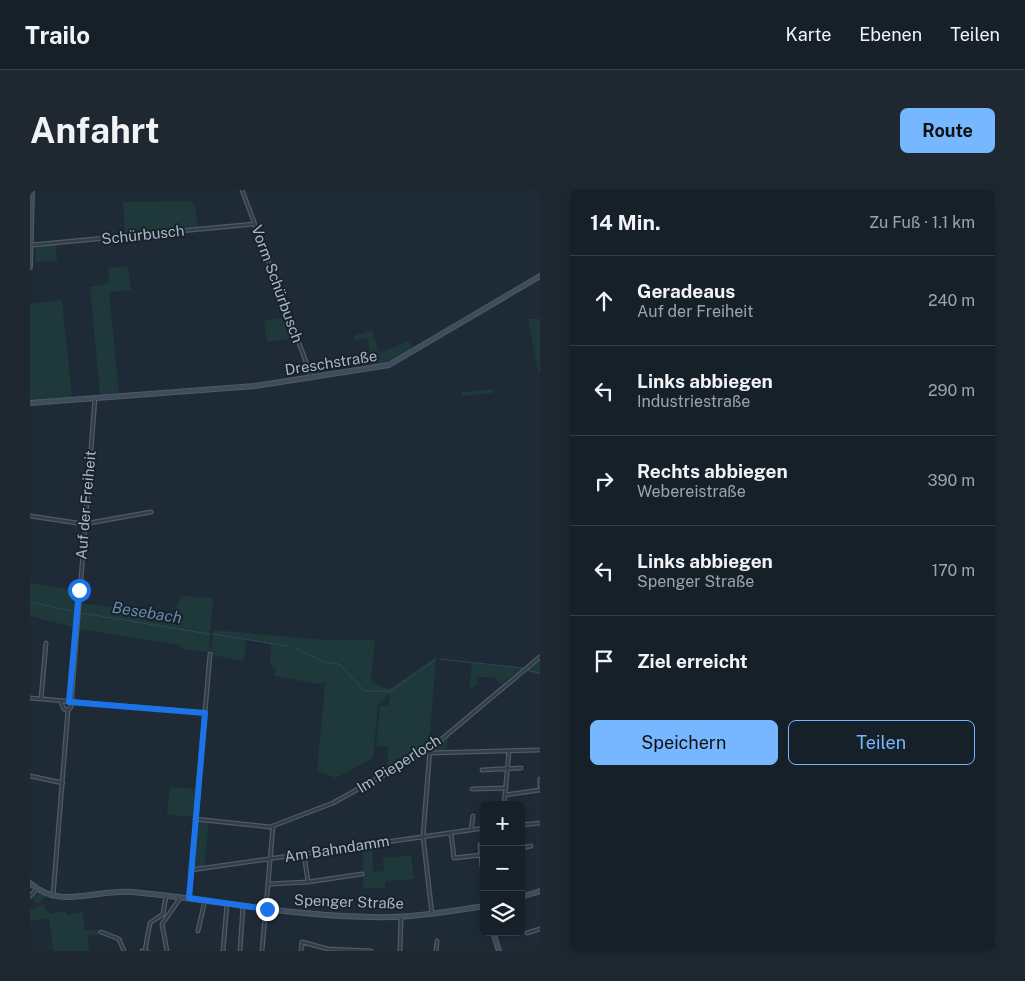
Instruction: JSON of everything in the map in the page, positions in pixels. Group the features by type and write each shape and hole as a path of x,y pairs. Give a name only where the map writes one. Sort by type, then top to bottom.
{"street":[{"path":"30,267 32,190"},
{"name":"Vorm Schürbusch","path":"242,190 312,378"},
{"name":"Schürbusch","path":"32,246 254,224"},
{"name":"Dreschstraße","path":"30,404 255,386 389,365 540,276"},
{"name":"Auf der Freiheit","path":"68,710 71,707 69,702 95,398"},
{"path":"30,516 84,524 151,512"},
{"path":"41,699 46,643"},
{"path":"189,898 210,654"},
{"name":"Im Pieperloch","path":"195,819 273,827 338,801 429,751 540,657"},
{"path":"30,698 205,713"},
{"path":"30,883 52,897 68,710 64,709 61,702"},
{"path":"432,914 423,836 429,751 540,750"},
{"path":"504,801 509,751"},
{"path":"482,770 521,768"},
{"path":"30,776 63,783"},
{"path":"540,779 540,786"},
{"path":"472,789 506,788"},
{"path":"505,794 540,790"},
{"path":"471,830 473,816"},
{"path":"525,824 540,824"},
{"path":"262,951 273,827"},
{"name":"Am Bahndamm","path":"191,870 480,829"},
{"path":"450,832 454,858 480,855"},
{"path":"525,847 531,846"},
{"path":"304,854 308,882"},
{"path":"268,884 308,882 362,874"},
{"path":"30,896 37,889"},
{"name":"Spenger Straße","path":"52,897 115,891 182,897 267,909 401,917 480,907"},
{"path":"525,896 540,891"},
{"path":"144,951 150,923 163,914 166,896"},
{"path":"167,951 162,922 182,897"},
{"path":"198,930 205,900"},
{"path":"223,951 227,904"},
{"path":"240,951 243,906"},
{"path":"400,951 401,917"},
{"path":"527,933 540,929"},
{"path":"101,932 119,938 124,951"},
{"path":"494,936 499,951"},
{"path":"436,951 437,941"},
{"path":"301,951 302,942 332,950 372,951"}],"green space":[{"path":"190,201 195,206 198,227 125,235 123,202"},
{"path":"56,245 57,261 35,262 36,247"},
{"path":"128,266 131,290 109,292 119,393 100,395 90,287 109,283 108,268"},
{"path":"62,300 72,397 30,401 30,304"},
{"path":"288,317 296,338 267,342 264,321"},
{"path":"528,319 540,319 540,372 538,371"},
{"path":"372,330 379,353 409,341 412,350 388,363 372,366 367,338 355,340 354,336"},
{"path":"495,389 492,393 462,396 462,392"},
{"path":"30,583 76,590 73,627 30,616"},
{"path":"182,596 212,598 209,652 181,649 181,645 77,629 79,603 172,614"},
{"path":"213,630 325,640 375,640 371,679 374,684 389,689 436,657 429,746 387,771 388,747 376,746 380,706 389,705 390,694 378,704 373,758 336,778 317,771 325,684 328,681 318,684 274,676 276,669 270,665 271,644 246,640 244,661 211,655"},
{"path":"540,661 540,675 526,671"},
{"path":"472,663 522,668 501,684 493,677 477,677 477,685 469,690"},
{"path":"448,735 447,751 432,751 433,747"},
{"path":"170,787 196,789 194,817 167,815"},
{"path":"197,821 209,822 204,867 193,869"},
{"path":"372,847 373,872 384,871 383,858 411,855 414,879 385,881 385,888 363,888 363,848"},
{"path":"39,893 46,897 38,904 31,898"},
{"path":"44,904 47,912 51,914 65,911 67,915 83,912 85,930 99,930 99,935 88,936 89,951 53,951 49,918 30,921 30,910"}],"waterway":[{"path":"534,190 540,191"},
{"name":"Besebach","path":"30,602 72,611"},
{"name":"Besebach","path":"81,613 209,634"},
{"name":"Besebach","path":"213,634 287,646"},
{"name":"Besebach","path":"293,647 324,662 339,664 365,691 391,691 436,659"},
{"name":"Besebach","path":"439,659 523,668"},
{"name":"Besebach","path":"526,670 540,673"}],"route":[{"path":"79,590 69,702 205,713 189,898 267,909"}]}
